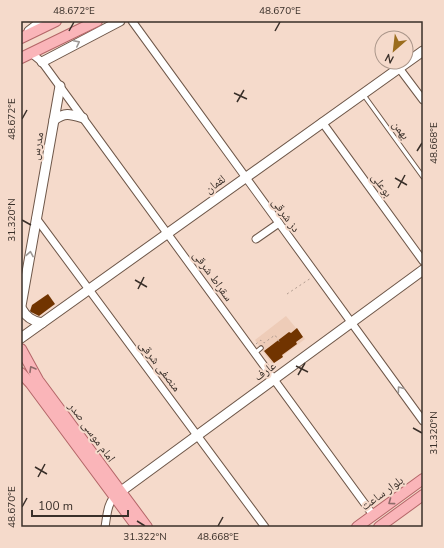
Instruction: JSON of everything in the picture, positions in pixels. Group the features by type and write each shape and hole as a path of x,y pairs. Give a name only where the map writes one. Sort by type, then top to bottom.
{"main road":[{"path":"21,38 56,21"},
{"path":"21,58 97,21"},
{"name":"امام موسی صدر","path":"21,349 38,380 117,494 137,527"},
{"name":"امام موسی صدر","path":"21,373 117,494 147,527"},
{"name":"بلوار ساعت","path":"357,527 423,479"},
{"path":"380,527 423,495"}],"street":[{"path":"21,38 42,21"},
{"path":"42,62 120,21"},
{"name":"دز شرقی","path":"132,21 423,421"},
{"name":"لقمان","path":"414,57 423,50"},
{"name":"سقراط شرقی","path":"31,53 42,62 60,86 373,515"},
{"name":"لقمان","path":"21,338 396,70"},
{"path":"400,70 423,100"},
{"name":"مدرس","path":"21,307 60,86"},
{"path":"54,120 62,114 72,114 83,118"},
{"name":"بوعلی","path":"322,122 423,261"},
{"name":"منصفی شرقی","path":"36,218 265,527"},
{"path":"256,239 279,223"},
{"name":"عارف","path":"117,494 423,270"},
{"path":"21,307 24,314 29,318 35,322 42,322"},
{"path":"105,527 109,505 117,494"}],"lane":[{"name":"بهمن","path":"363,94 423,177"},
{"path":"253,350 261,348"}],"path":[{"path":"287,294 316,274"},
{"path":"253,350 261,340 264,343 275,335 280,343"}],"shaded area":[{"path":"286,316 305,339 272,364 255,340"}],"building":[{"path":"48,294 55,304 39,316 30,311 32,305"},
{"path":"297,328 303,337 296,342 297,344 282,355 283,357 274,363 264,351 289,332 291,333"}]}
